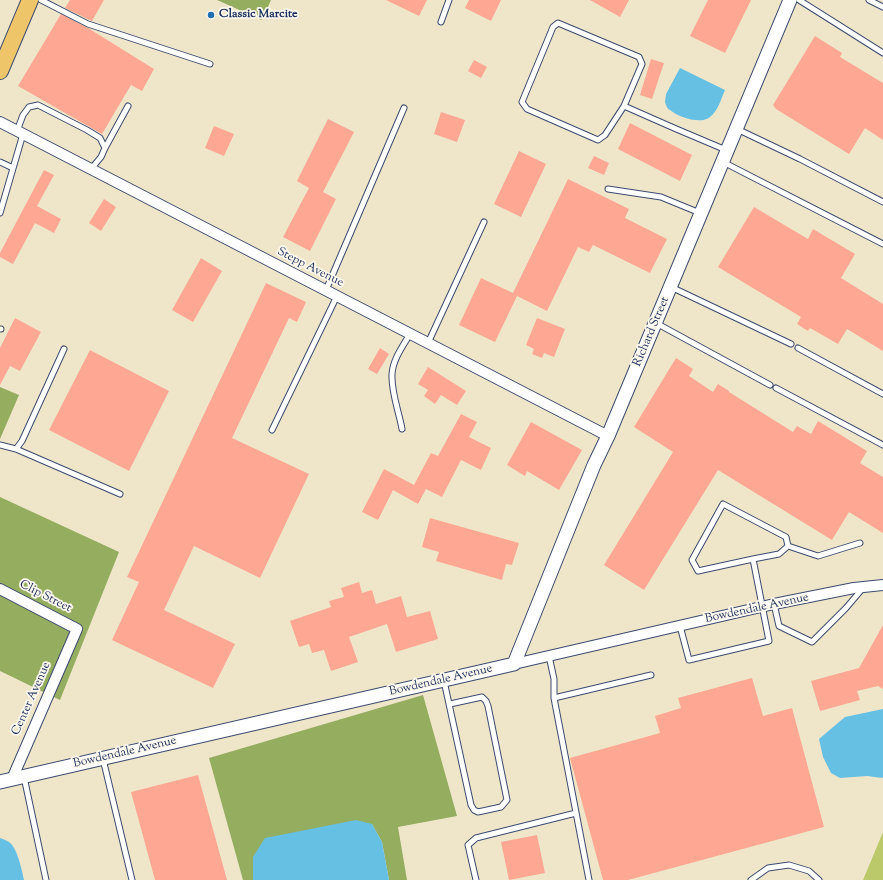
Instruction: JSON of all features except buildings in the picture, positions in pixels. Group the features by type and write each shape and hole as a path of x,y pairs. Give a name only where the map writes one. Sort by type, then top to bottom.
{"main road":[{"path":"0,71 4,51 30,0"}],"street":[{"name":"Richard Street","path":"514,664 588,479 608,436 790,0"},
{"name":"Stepp Avenue","path":"0,122 608,436"},
{"name":"Bowdendale Avenue","path":"12,779 774,604 863,587 883,585"},
{"name":"Clip Street","path":"0,589 77,629"},
{"name":"Center Avenue","path":"12,779 77,629"}],"lane":[{"path":"41,0 88,24 210,64"},
{"path":"441,22 449,0"},
{"path":"798,0 883,53"},
{"path":"869,0 883,7"},
{"path":"558,23 639,57 642,64 624,106 605,135 598,140 527,109 522,102 553,27 558,23"},
{"path":"0,213 13,168 23,115 29,107 38,105 100,138 105,148"},
{"path":"91,170 101,157 128,106"},
{"path":"624,106 674,128 883,244"},
{"path":"326,290 404,108"},
{"path":"736,128 883,202"},
{"path":"0,162 13,168"},
{"path":"608,189 661,198 701,213"},
{"path":"428,343 484,222"},
{"path":"670,287 791,344"},
{"path":"272,430 337,296"},
{"path":"656,322 770,385"},
{"path":"402,429 393,386 392,373 398,355 410,334"},
{"path":"798,348 883,394"},
{"path":"16,449 22,441 64,349"},
{"path":"776,388 883,445"},
{"path":"0,445 16,449 120,494"},
{"path":"723,504 786,537 788,546 779,554 698,571 692,560 723,504"},
{"path":"788,546 818,556 860,543"},
{"path":"680,626 689,660 769,642 753,559"},
{"path":"774,604 779,626 812,642 846,608 863,587"},
{"path":"549,656 554,679 554,698 589,880"},
{"path":"554,698 651,675"},
{"path":"444,680 471,805 474,810 478,812 501,807 507,800 486,701 482,697 450,704"},
{"path":"103,758 132,880"},
{"path":"12,779 46,880"},
{"path":"476,880 468,845 476,838 576,813"},
{"path":"751,880 768,868 789,865 809,871 820,880"}],"green space":[{"path":"217,0 271,0 262,20"},
{"path":"0,387 19,395 0,439"},
{"path":"0,497 119,552 60,700 0,671"},
{"path":"423,695 457,816 398,827 407,880 389,880 382,842 372,824 253,857 253,880 243,880 209,758"},
{"path":"883,832 883,880 863,880"}],"water":[{"path":"680,68 725,90 719,105 710,117 695,120 674,113 668,109 665,102 666,94"},
{"path":"883,709 883,777 867,776 840,778 831,773 823,757 819,739 845,717"},
{"path":"356,820 372,824 382,842 389,880 253,880 253,857 265,838"},
{"path":"0,838 6,840 12,845 19,859 24,880 0,880"}],"place":[{"name":"Classic Marcite","path":"211,15"}]}
